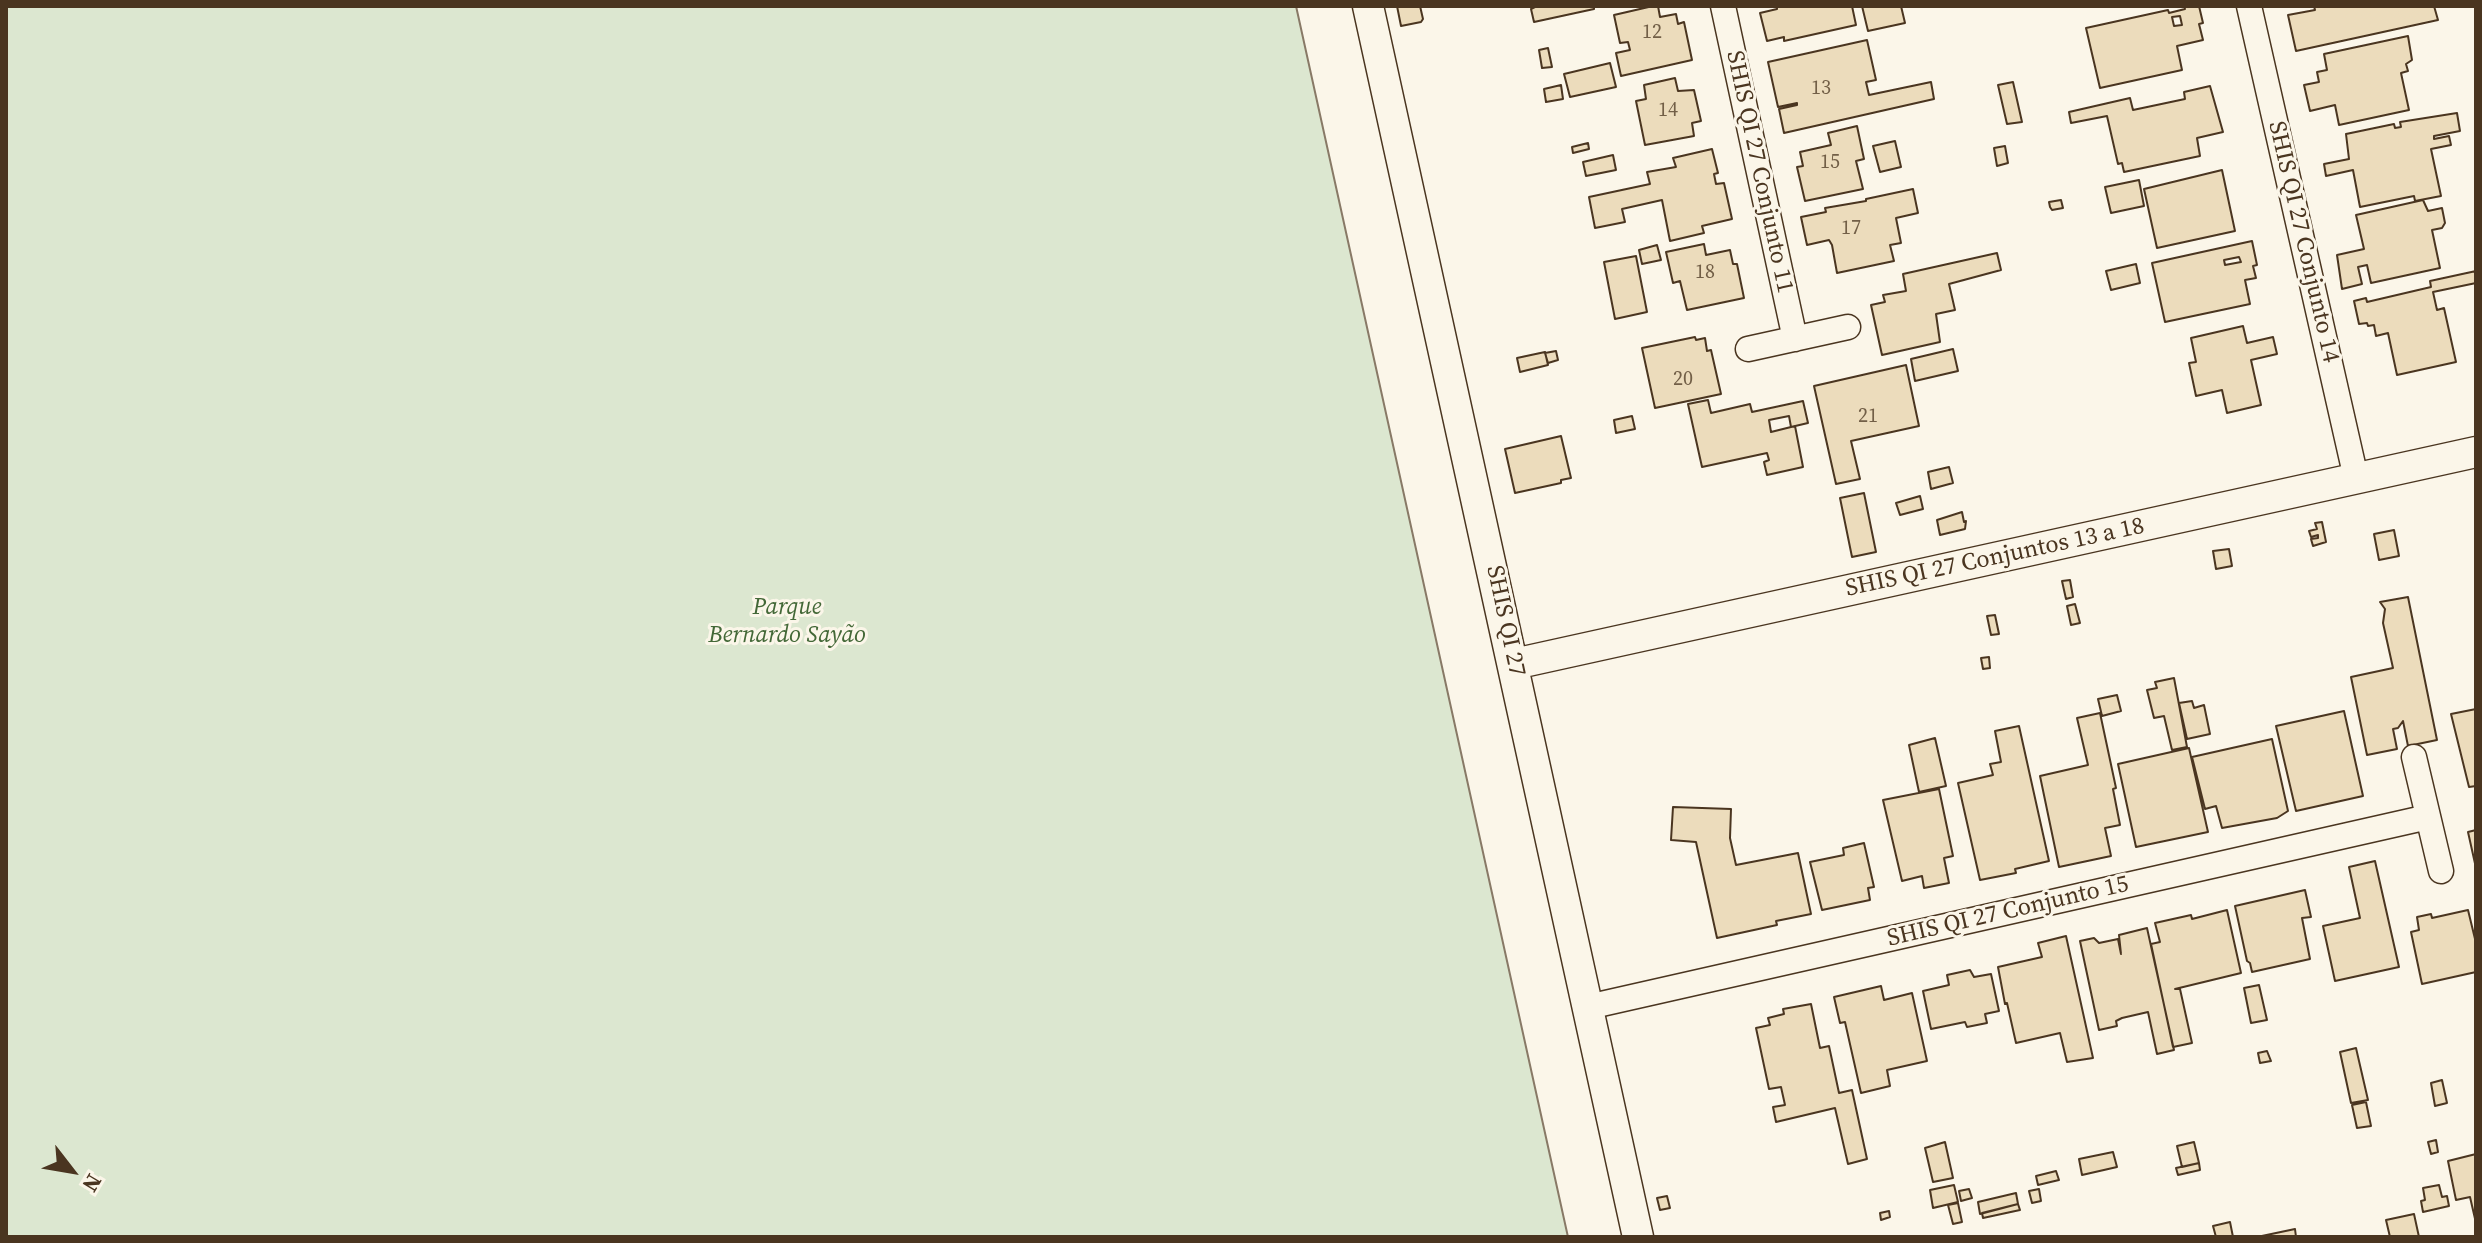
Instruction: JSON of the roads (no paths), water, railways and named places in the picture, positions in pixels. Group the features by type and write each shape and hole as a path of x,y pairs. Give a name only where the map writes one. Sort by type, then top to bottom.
{"street":[{"name":"SHIS QI 27","path":"1368,6 1638,1237"},
{"name":"SHIS QI 27 Conjunto 11","path":"1723,6 1795,339"},
{"name":"SHIS QI 27 Conjunto 14","path":"2249,6 2356,478"},
{"path":"1748,349 1848,327"},
{"name":"SHIS QI 27 Conjuntos 13 a 18","path":"1514,664 2476,452"},
{"path":"2414,757 2441,871"},
{"name":"SHIS QI 27 Conjunto 15","path":"1588,1007 2428,817"}],"park label":[{"name":"Parque Bernardo Sayão","path":"787,622"}]}
